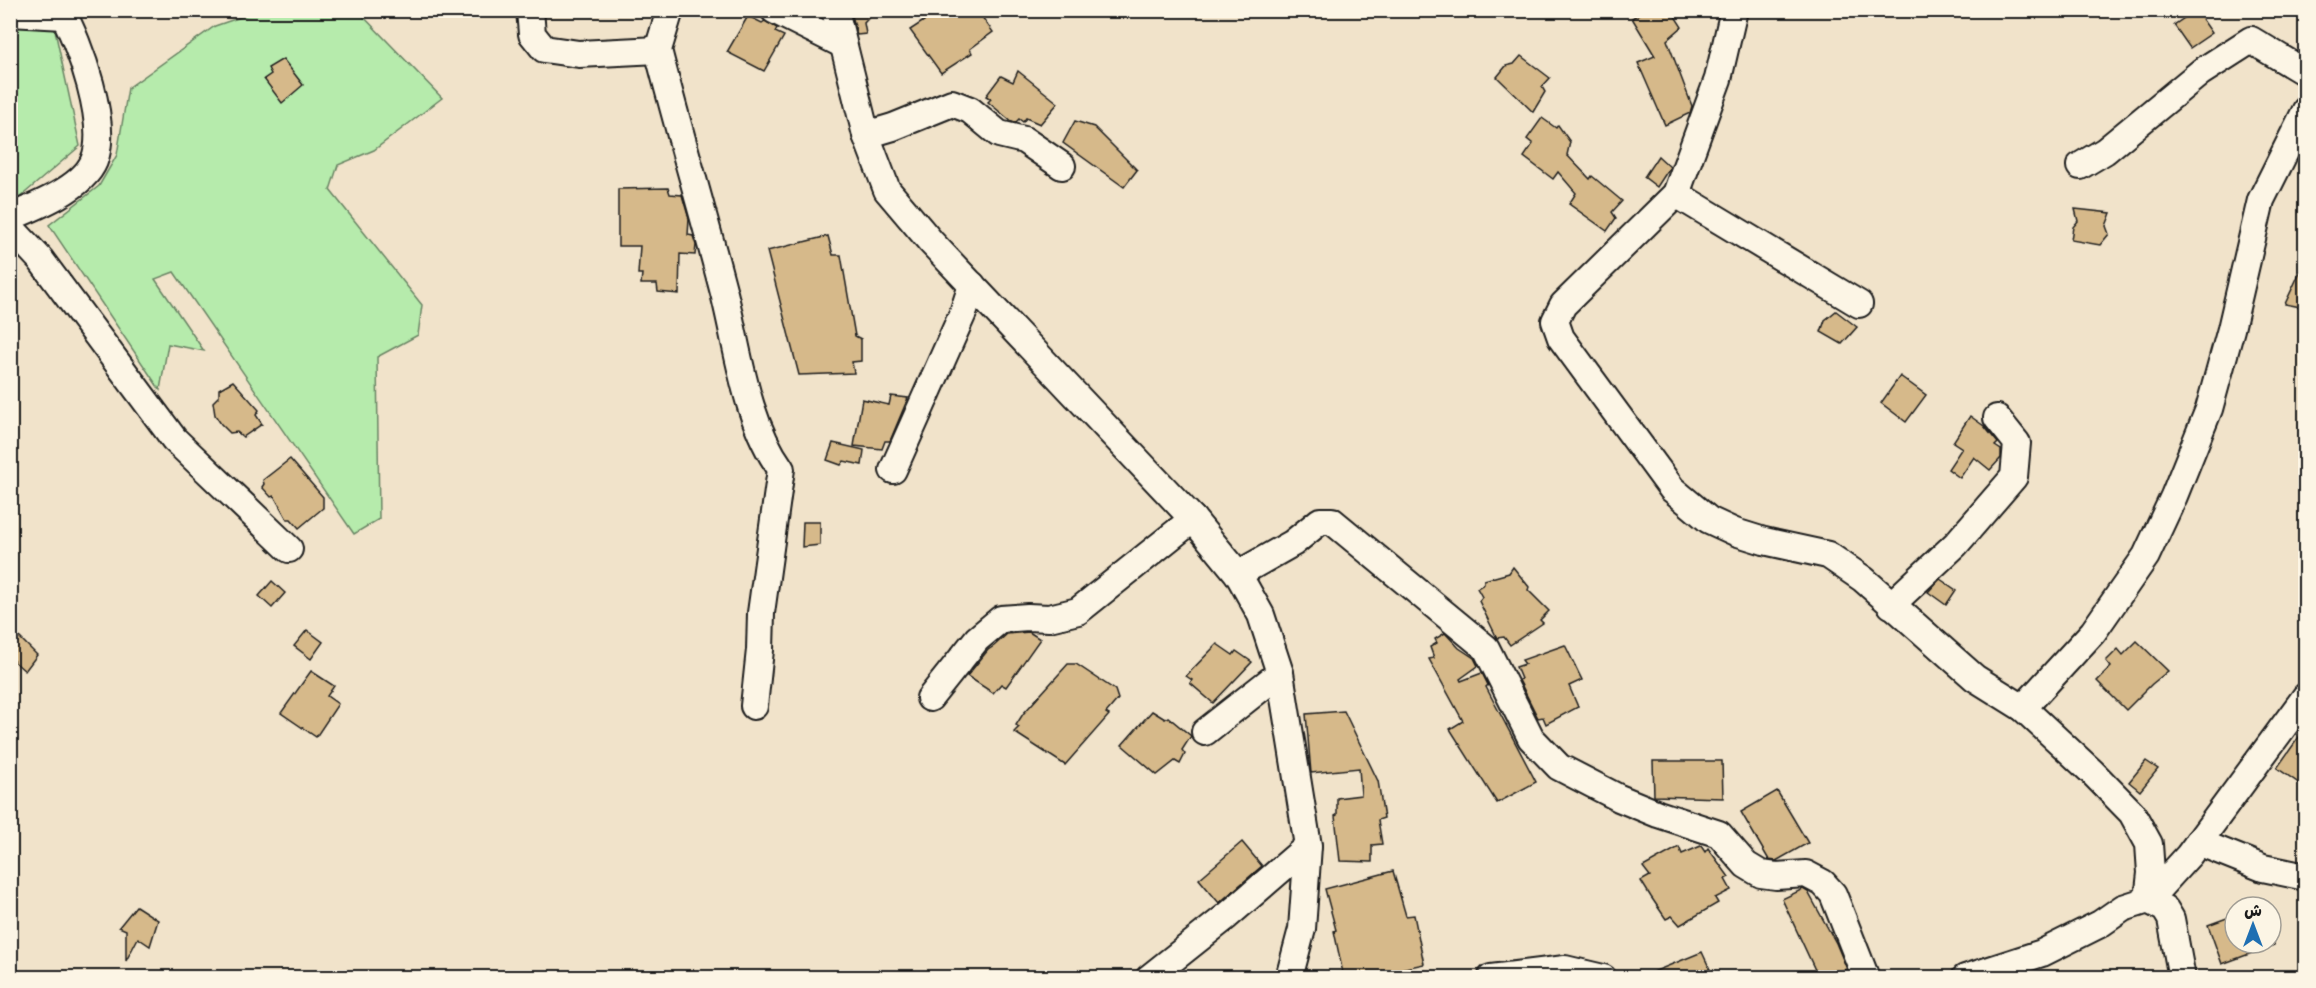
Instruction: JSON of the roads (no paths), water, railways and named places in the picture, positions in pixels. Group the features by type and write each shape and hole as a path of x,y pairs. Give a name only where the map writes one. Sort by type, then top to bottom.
{"street":[{"path":"530,10 532,34 544,49 579,54 658,50"},
{"path":"670,10 658,50 724,293 745,386 762,436 781,470 761,613 760,650 753,706"},
{"path":"774,10 842,44"},
{"path":"835,10 866,135 887,190 972,285 1192,519 1238,574 1261,615 1280,673 1308,846 1302,929 1289,978"},
{"path":"1734,10 1718,79 1676,194 1563,305 1555,321 1561,338 1672,489 1709,520 1735,532 1764,541 1828,555 1863,579 1975,678 2024,708 2092,772 2132,813 2149,844 2151,873 2148,900"},
{"path":"10,13 63,13 96,104 97,144 93,162 75,183 48,202 10,217"},
{"path":"2080,166 2105,151 2201,72 2251,40 2306,73"},
{"path":"866,135 893,127 952,103 970,110 999,134 1024,140 1062,166"},
{"path":"2024,708 2093,632 2146,556 2174,496 2209,409 2231,329 2261,201 2306,110"},
{"path":"1676,194 1858,304"},
{"path":"10,227 40,259 174,439 290,549"},
{"path":"893,470 963,312 972,285"},
{"path":"1890,604 1956,544 2014,477 2017,442 1997,418"},
{"path":"930,698 977,639 1001,619 1028,616 1049,618 1078,611 1192,519"},
{"path":"1238,574 1293,543 1320,521 1332,521 1486,648 1531,738 1559,767 1619,798 1658,814 1719,834 1746,865 1761,874 1776,876 1806,874 1823,883 1833,894 1866,978"},
{"path":"1205,732 1280,673"},
{"path":"1965,978 2042,952 2100,924 2123,908 2148,900 2189,855 2306,696"},
{"path":"2198,842 2263,868 2306,877"},
{"path":"1149,978 1227,916 1308,846"},
{"path":"2148,900 2165,909 2171,919 2182,978"},
{"path":"1491,978 1565,969 1603,978"}]}
